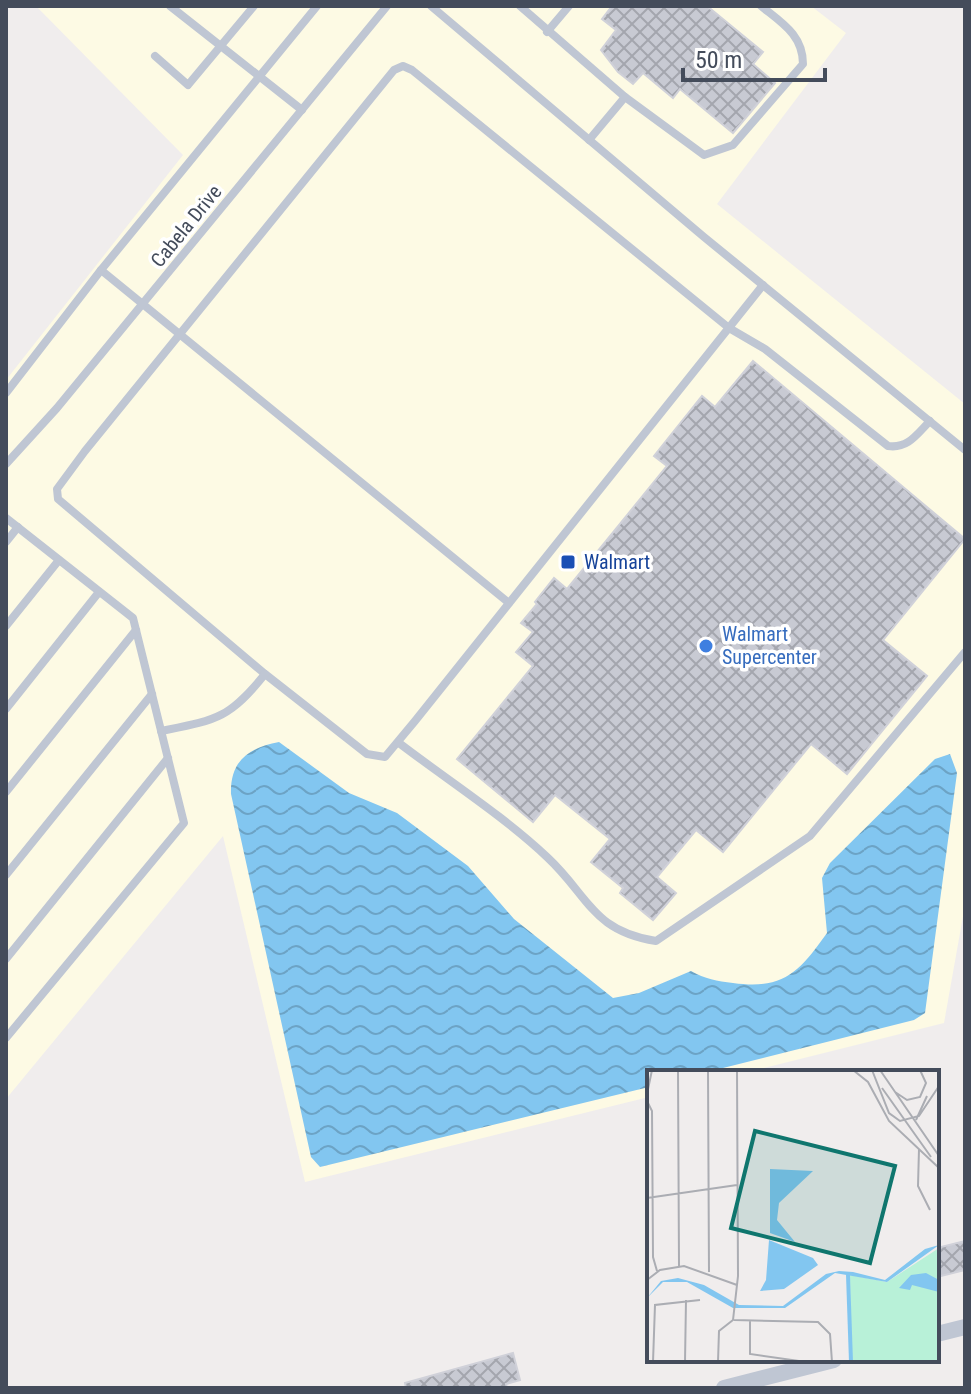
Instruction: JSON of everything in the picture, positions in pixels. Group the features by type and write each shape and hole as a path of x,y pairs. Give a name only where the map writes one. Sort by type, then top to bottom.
{"street":[{"path":"939,1334 965,1327"},
{"path":"724,1388 826,1362"}],"lane":[{"path":"170,6 302,110"},
{"path":"155,56 188,85 254,6"},
{"name":"Cabela Drive","path":"6,393 101,270 317,6"},
{"name":"Cabela Drive","path":"6,464 143,304 387,6"},
{"path":"431,6 965,450"},
{"path":"520,6 625,97 704,155 733,145 803,64 803,46 789,29 761,6"},
{"path":"547,32 569,6"},
{"path":"763,285 729,328 509,603 399,743 385,757 367,754 265,674 58,499 57,489 85,451 394,70 403,66 729,328 765,349 888,446 899,447 909,443 930,421"},
{"path":"589,140 625,97"},
{"path":"101,270 509,603"},
{"path":"6,518 133,618 184,823 6,1038"},
{"path":"6,542 18,527"},
{"path":"6,626 59,560"},
{"path":"6,709 99,592"},
{"path":"6,792 136,630"},
{"path":"399,743 547,857 600,919 633,937 656,941 810,836 965,652"},
{"path":"161,731 219,718 232,711 265,674"},
{"path":"6,875 152,694"},
{"path":"6,959 168,758"}],"shaded area":[{"path":"36,6 811,6 846,33 717,204 965,404 965,905 944,1023 756,1070 647,1070 647,1097 305,1182 223,836 6,1099 6,380 183,155"}],"water":[{"path":"279,742 349,793 397,813 468,866 514,919 613,998 639,993 691,971 716,980 751,984 778,981 789,975 808,958 827,933 822,878 830,863 935,759 950,754 957,773 925,1013 914,1020 715,1070 647,1070 647,1087 320,1167 311,1157 231,794 238,765 258,748"}],"building":[{"path":"612,6 707,6 763,52 753,64 775,83 733,133 680,89 673,98 643,73 633,84 618,72 601,50 616,30 602,19"},
{"name":"Walmart Supercenter","path":"753,361 965,539 883,640 927,676 847,774 811,744 723,852 696,830 657,877 676,893 653,920 620,893 623,888 591,862 610,839 555,795 533,822 457,759 533,666 516,652 533,632 521,623 537,604 535,602 554,578 567,589 667,466 654,456 702,396 715,407"},
{"path":"965,1241 965,1270 939,1276 939,1248"},
{"path":"513,1353 520,1380 506,1384 507,1388 406,1388 405,1383"}],"place":[{"name":"Walmart","path":"568,562"},
{"name":"Walmart Supercenter","path":"706,646"}]}
